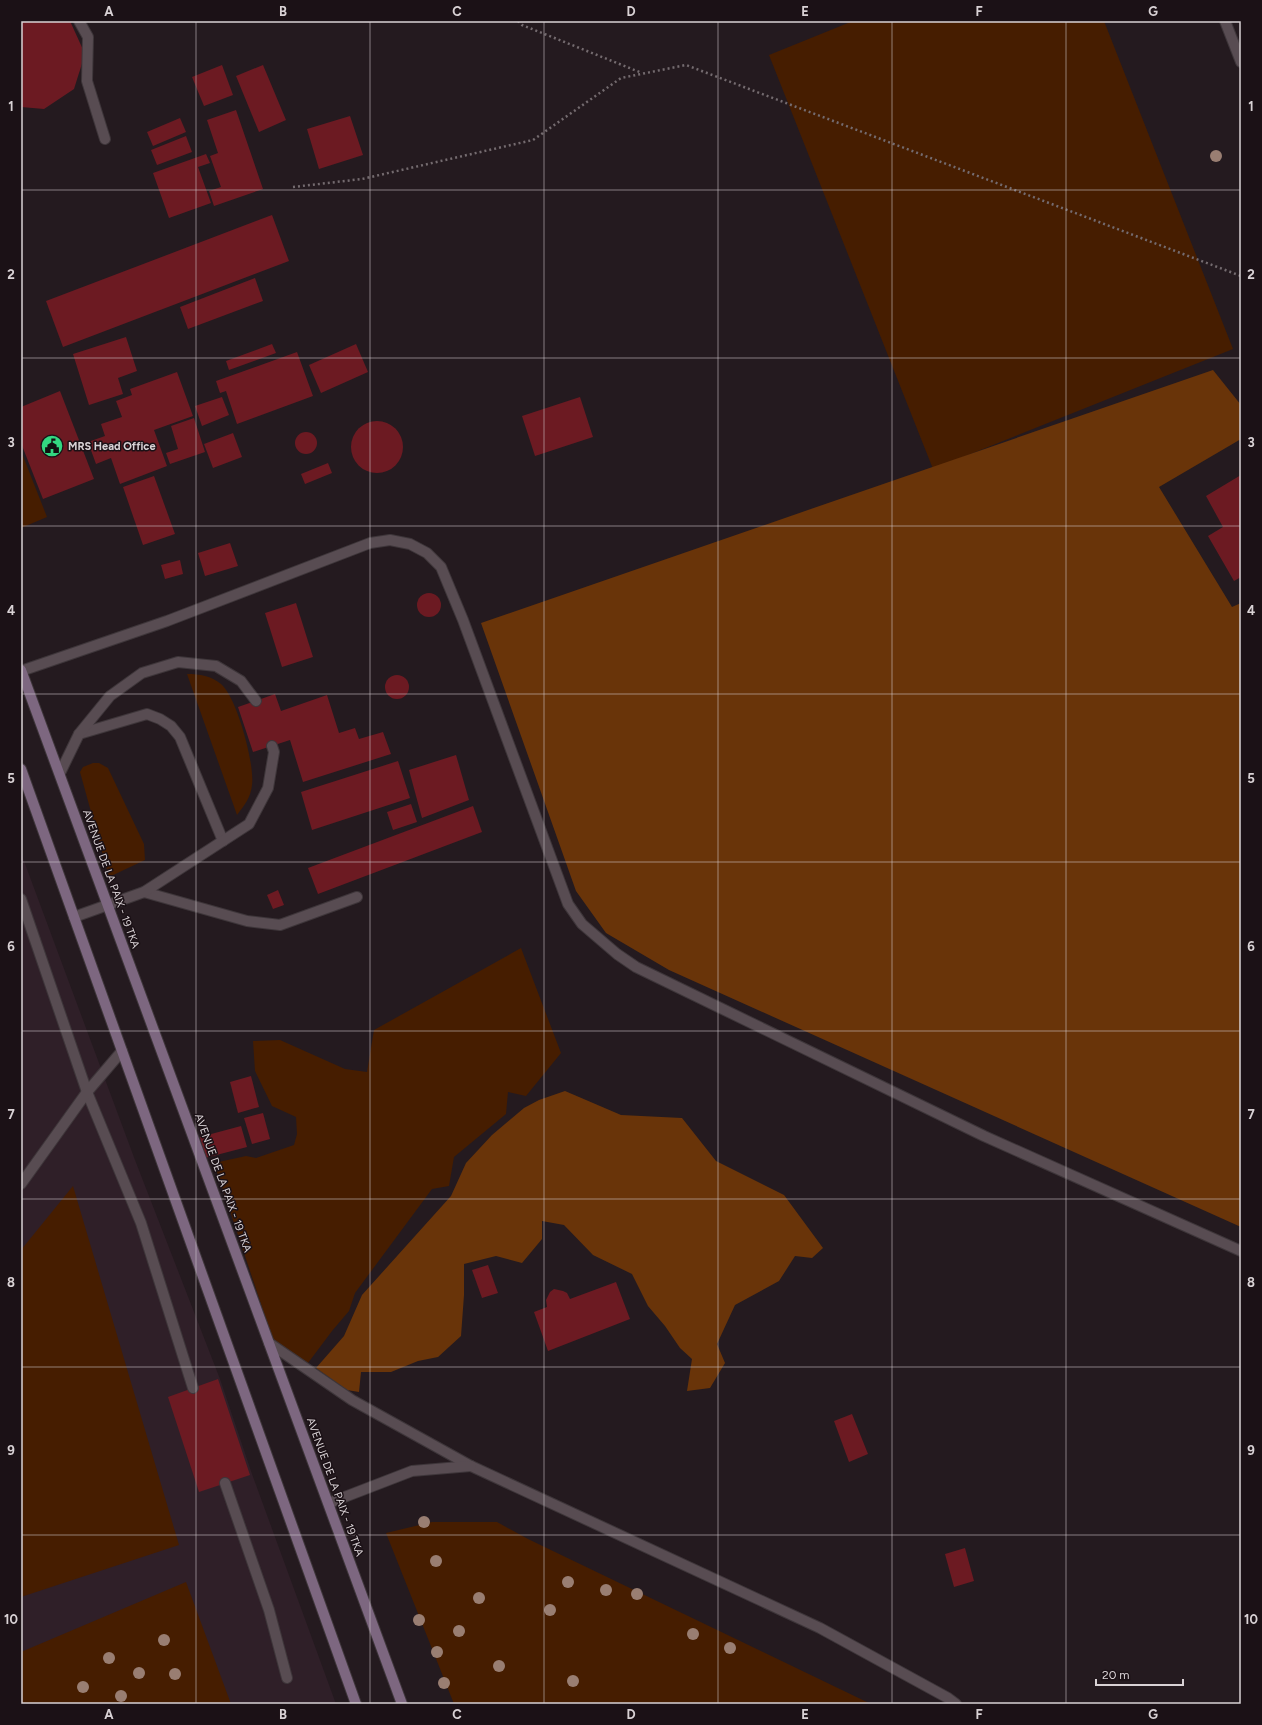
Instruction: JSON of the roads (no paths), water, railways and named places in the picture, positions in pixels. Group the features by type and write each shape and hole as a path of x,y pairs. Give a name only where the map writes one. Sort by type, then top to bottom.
{"main road":[{"name":"AVENUE DE LA PAIX - 19 TKA","path":"21,670 402,1704"},
{"path":"21,770 356,1704"}],"street":[{"path":"79,21 88,38 87,81 105,139"},
{"path":"1225,21 1241,62"},
{"path":"21,670 167,621 370,543 390,540 410,544 427,553 441,567 463,620 568,904 582,924 598,939 636,967 984,1136 1241,1251"},
{"path":"60,773 79,734 110,696 142,673 178,662 216,666 241,681 256,701"},
{"path":"79,734 146,714 160,719 171,726 180,737 223,841"},
{"path":"74,917 109,906 144,892 249,824 268,788 274,752 272,746"},
{"path":"144,892 248,921 280,925 357,897"},
{"path":"21,899 87,1092 141,1224 193,1388"},
{"path":"21,1184 87,1092 122,1051"},
{"path":"269,1342 352,1400 471,1466 820,1628 948,1698 956,1704"},
{"path":"329,1503 412,1471 471,1466"},
{"path":"225,1483 269,1610 287,1678"}],"place":[{"name":"MRS Head Office","path":"52,446"}]}
